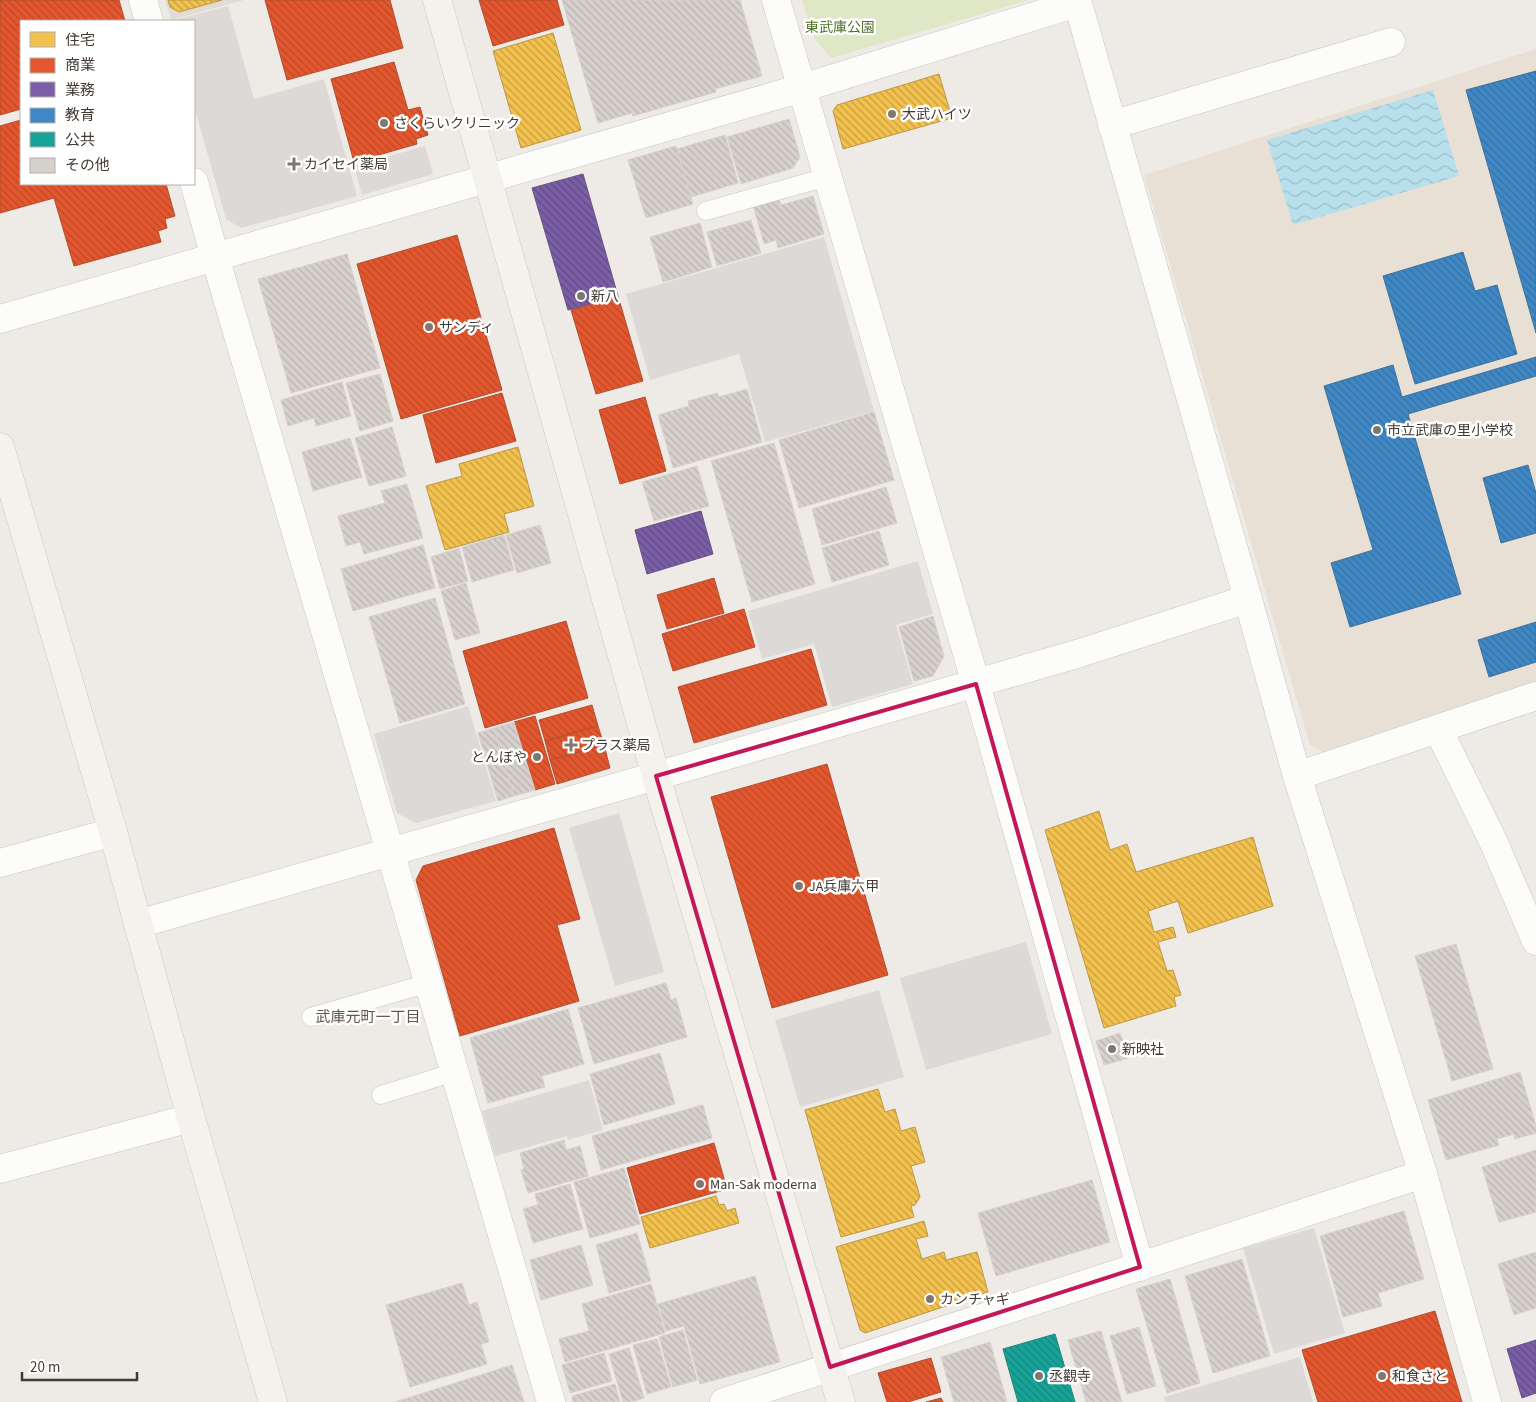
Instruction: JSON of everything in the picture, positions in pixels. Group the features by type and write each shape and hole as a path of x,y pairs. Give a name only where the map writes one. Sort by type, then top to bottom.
{"street":[{"path":"143,0 149,20"},
{"path":"437,0 656,776 840,1402"},
{"path":"776,0 976,684 1140,1267"},
{"path":"0,319 802,88 1077,1 1297,776 1423,1174 1487,1402"},
{"path":"1112,125 1391,42"},
{"path":"195,185 551,1402"},
{"path":"0,447 112,832 191,1118 273,1402"},
{"path":"138,924 1080,654 1248,599"},
{"path":"1297,776 1536,696"},
{"path":"1438,729 1494,843 1536,941"},
{"path":"0,863 112,832"},
{"path":"0,1169 191,1118"},
{"path":"724,1402 1423,1174"}],"lane":[{"path":"706,211 827,177"},
{"path":"311,1017 429,983"},
{"path":"381,1095 455,1072"}],"highlighted area":[{"path":"976,684 1140,1267 830,1367 656,776"}],"shaded area":[{"path":"165,0 244,0 171,20"},
{"path":"228,6 254,99 324,79 357,196 241,228 226,219 195,110 195,20 175,20"},
{"name":"市立武庫の里小学校","path":"1536,49 1536,685 1327,754 1310,745 1144,175"},
{"path":"425,146 433,174 362,195 354,166"},
{"path":"824,237 874,411 765,442 739,354 650,380 626,294"},
{"path":"918,561 933,614 896,625 913,684 832,707 814,644 762,659 748,611"},
{"path":"468,706 496,801 416,823 397,813 374,734"},
{"path":"619,813 664,972 615,986 569,828"},
{"path":"1026,942 1052,1034 926,1070 900,978"},
{"path":"879,990 904,1077 800,1107 775,1020"},
{"path":"589,1080 603,1130 568,1140 567,1136 495,1156 482,1111"},
{"path":"1314,1228 1345,1333 1274,1354 1243,1248"},
{"path":"1300,1357 1313,1402 1165,1402 1164,1397"}],"green space":[{"name":"東武庫公園","path":"802,0 1029,0 831,58 813,37"}],"water":[{"path":"1433,90 1459,176 1293,225 1267,140"}],"building: 住宅":[{"path":"168,0 222,0 179,12 170,7"},
{"path":"553,33 581,130 521,148 493,51"},
{"name":"大武ハイツ","path":"939,74 952,118 843,149 833,111 837,105"},
{"path":"518,447 534,506 504,514 509,532 445,550 426,486 462,476 459,464"},
{"path":"1099,811 1110,850 1127,844 1136,872 1253,837 1273,906 1188,933 1178,901 1148,911 1154,932 1173,927 1176,937 1158,942 1167,971 1173,970 1181,995 1174,997 1176,1006 1104,1028 1045,830"},
{"path":"878,1089 885,1112 895,1109 901,1131 915,1127 925,1162 911,1166 920,1197 915,1205 911,1206 914,1217 841,1237 805,1110"},
{"path":"716,1196 719,1205 724,1204 727,1211 735,1208 739,1223 650,1248 641,1217"},
{"path":"924,1221 928,1236 916,1239 922,1259 944,1252 946,1260 977,1252 988,1292 865,1333 860,1330 836,1247"}],"building: 商業":[{"path":"0,0 119,0 125,20 20,20 20,109 0,115"},
{"path":"265,0 390,0 403,48 287,80"},
{"path":"479,0 557,0 564,25 493,46"},
{"name":"さくらいクリニック","path":"394,62 408,110 420,107 428,135 416,139 417,144 354,162 331,79"},
{"path":"20,120 20,185 166,185 175,216 165,219 167,228 158,231 161,242 74,266 54,198 0,213 0,126"},
{"name":"サンディ","path":"457,235 502,390 401,419 357,264"},
{"path":"618,296 643,381 596,394 571,310"},
{"path":"502,393 516,441 436,463 423,415"},
{"path":"645,397 666,471 620,484 599,410"},
{"path":"714,578 724,613 667,629 657,595"},
{"path":"744,609 755,647 673,671 662,634"},
{"path":"566,621 588,698 485,728 463,651"},
{"path":"811,649 827,705 694,743 678,687"},
{"path":"592,705 598,726 545,741 539,720"},
{"path":"535,716 555,784 535,790 514,722"},
{"path":"598,726 604,745 550,760 545,741"},
{"path":"604,745 610,768 557,784 550,760"},
{"name":"JA兵庫六甲","path":"827,764 888,975 772,1008 711,797"},
{"path":"554,828 580,919 557,925 579,1001 460,1036 416,880 423,866"},
{"path":"714,1143 727,1189 640,1214 627,1168"},
{"name":"和食さと","path":"1435,1311 1462,1402 1318,1402 1302,1350"},
{"path":"931,1358 941,1392 908,1402 887,1402 878,1373"},
{"path":"941,1398 943,1402 926,1402"}],"building: 業務":[{"path":"583,174 618,296 568,310 532,188"},
{"path":"701,511 713,554 647,574 635,530"},
{"path":"1536,1340 1536,1393 1522,1398 1507,1349"}],"building: 教育":[{"path":"1536,71 1536,333 1466,90"},
{"path":"1463,252 1475,291 1497,285 1517,354 1415,384 1383,276"},
{"path":"1536,357 1536,376 1408,414 1461,594 1350,627 1331,563 1373,550 1324,386 1393,365 1402,397"},
{"path":"1528,465 1536,493 1536,533 1501,543 1483,478"},
{"path":"1536,622 1536,662 1489,677 1478,640"}],"building: 公共":[{"name":"丞觀寺","path":"1055,1334 1075,1402 1018,1402 1003,1349"}],"building: その他":[{"path":"562,0 740,0 762,76 715,89 716,92 633,116 632,113 598,123"},
{"path":"789,119 800,157 793,168 741,184 727,137"},
{"path":"725,135 738,183 691,197 677,149"},
{"path":"676,146 693,204 646,218 628,160"},
{"path":"813,196 824,234 778,248 776,240 764,244 753,205 778,197 781,205"},
{"path":"751,220 761,253 717,266 707,232"},
{"path":"700,223 712,267 663,282 650,237"},
{"path":"347,254 380,368 291,393 258,279"},
{"path":"380,374 393,421 360,431 346,383"},
{"path":"342,382 351,416 316,426 314,418 288,426 281,400"},
{"path":"747,389 762,442 673,468 658,415 689,406 688,401 717,393 719,397"},
{"path":"874,412 894,480 799,508 779,440"},
{"path":"392,427 406,476 369,486 355,438"},
{"path":"350,438 362,477 313,491 302,452"},
{"path":"774,443 815,584 752,602 711,461"},
{"path":"697,466 709,506 654,521 642,482"},
{"path":"407,484 423,538 364,554 360,542 346,546 338,516 385,503 381,491"},
{"path":"886,487 897,523 822,545 812,509"},
{"path":"540,525 551,563 517,573 506,535"},
{"path":"879,531 889,565 832,582 822,548"},
{"path":"504,535 514,570 472,582 462,547"},
{"path":"423,545 435,588 353,611 341,569"},
{"path":"459,548 468,581 440,589 431,557"},
{"path":"466,583 480,633 455,640 441,591"},
{"path":"435,598 465,704 400,723 369,617"},
{"path":"933,616 944,656 933,676 914,681 899,627"},
{"path":"514,722 535,790 514,796 494,728"},
{"path":"494,728 514,796 498,801 478,733"},
{"path":"1456,944 1493,1069 1452,1081 1415,956"},
{"path":"666,983 671,1000 676,998 687,1037 594,1064 578,1008"},
{"path":"568,1009 584,1064 542,1076 545,1087 488,1103 470,1038"},
{"name":"新映社","path":"1120,1033 1129,1058 1104,1065 1096,1041"},
{"path":"660,1053 675,1104 604,1125 590,1074"},
{"path":"1520,1072 1536,1126 1536,1133 1515,1139 1514,1134 1497,1139 1499,1145 1446,1160 1428,1100"},
{"path":"703,1105 712,1138 601,1170 592,1136"},
{"path":"564,1140 566,1150 580,1146 588,1176 528,1193 521,1170 524,1169 520,1153"},
{"path":"1536,1150 1536,1212 1499,1222 1482,1167"},
{"path":"624,1168 640,1224 590,1238 574,1182"},
{"path":"1092,1180 1110,1242 996,1276 978,1213"},
{"path":"570,1184 583,1229 533,1243 523,1209 538,1205 535,1194"},
{"path":"1404,1211 1424,1279 1378,1293 1382,1306 1343,1317 1320,1236"},
{"path":"637,1233 651,1281 609,1293 596,1245"},
{"path":"581,1245 593,1285 541,1300 530,1260"},
{"path":"1536,1252 1536,1308 1514,1315 1498,1264"},
{"path":"1242,1259 1270,1356 1213,1373 1185,1276"},
{"path":"755,1276 780,1362 700,1384 684,1326 666,1331 658,1304"},
{"path":"1170,1279 1200,1383 1167,1393 1136,1289"},
{"path":"462,1283 469,1305 477,1302 489,1342 481,1344 487,1364 410,1387 386,1305"},
{"path":"651,1284 665,1333 565,1362 559,1339 589,1331 582,1304"},
{"path":"1139,1327 1156,1386 1127,1394 1110,1336"},
{"path":"683,1330 697,1380 673,1387 659,1337"},
{"path":"1101,1331 1122,1402 1086,1402 1068,1340"},
{"path":"657,1339 671,1387 647,1394 633,1345"},
{"path":"990,1342 1007,1402 954,1402 941,1357"},
{"path":"629,1348 644,1398 623,1402 609,1354"},
{"path":"604,1353 612,1381 570,1393 562,1365"},
{"path":"512,1365 524,1402 395,1402"},
{"path":"615,1384 620,1402 573,1402 572,1396"}],"place":[{"name":"大武ハイツ","path":"892,114"},
{"name":"さくらいクリニック","path":"384,123"},
{"name":"カイセイ薬局","path":"294,164"},
{"name":"新八","path":"581,296"},
{"name":"サンディ","path":"429,327"},
{"name":"市立武庫の里小学校","path":"1377,430"},
{"name":"プラス薬局","path":"571,745"},
{"name":"とんぼや","path":"537,757"},
{"name":"JA兵庫六甲","path":"799,886"},
{"name":"新映社","path":"1112,1049"},
{"name":"Man-Sak moderna","path":"700,1184"},
{"name":"カンチャギ","path":"930,1299"},
{"name":"丞觀寺","path":"1039,1376"},
{"name":"和食さと","path":"1382,1376"}],"district":[{"name":"武庫元町一丁目","path":"368,1017"}]}
